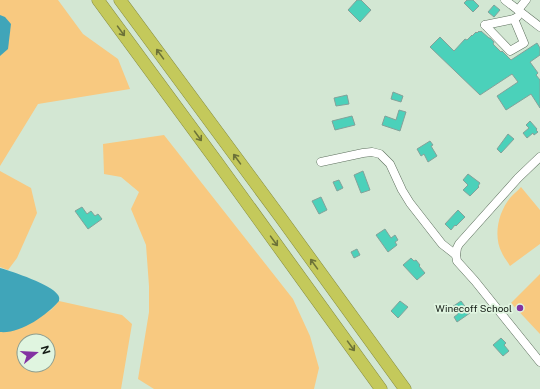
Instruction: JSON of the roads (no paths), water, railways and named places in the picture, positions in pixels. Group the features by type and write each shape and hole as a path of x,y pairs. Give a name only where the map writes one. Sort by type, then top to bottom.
{"highway":[{"path":"98,0 381,389"},
{"path":"120,0 406,389"}],"street":[{"path":"505,0 540,27"},
{"path":"514,19 524,43 510,51 485,25 514,19 526,0"},
{"path":"321,162 363,153 372,152 380,154 390,164 410,203 442,244 456,255"},
{"path":"540,157 518,178 459,244 456,255 457,261 475,281 540,362"}],"water":[{"path":"0,15 5,17 11,24 8,49 0,56"},
{"path":"0,268 14,272 48,287 58,295 59,301 54,307 32,323 16,330 0,332"}],"place":[{"name":"Winecoff School","path":"520,308"}]}
